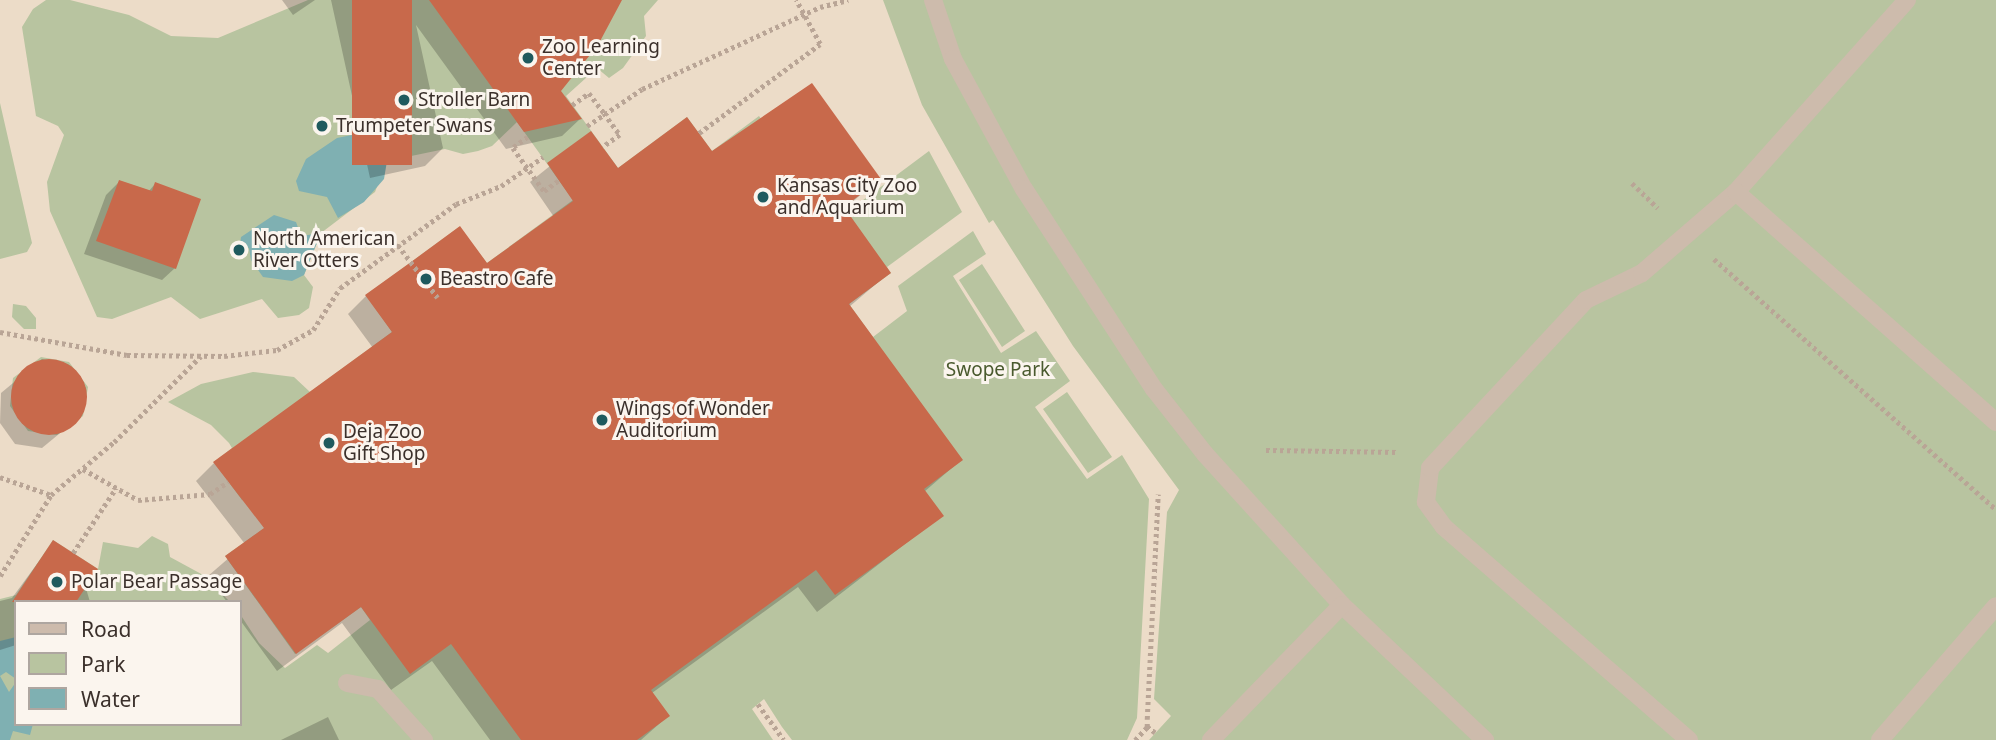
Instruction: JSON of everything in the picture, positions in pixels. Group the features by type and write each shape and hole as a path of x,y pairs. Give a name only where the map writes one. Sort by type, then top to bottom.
{"lane":[{"path":"933,0 953,59 1024,189 1108,322 1205,454 1342,606 1485,740"},
{"path":"1689,740 1444,527 1426,502 1430,468 1586,300 1642,273 1736,192 1907,0"},
{"path":"1736,192 1996,422"},
{"path":"1211,740 1342,606"},
{"path":"1880,740 1996,606"},
{"path":"347,683 378,689 424,740"}],"path":[{"path":"699,133 820,44 796,0"},
{"path":"587,126 642,89 804,15 848,0"},
{"path":"572,105 589,93 604,113 620,135 603,147"},
{"path":"528,137 513,148 544,191 559,180"},
{"path":"0,332 127,355 261,354 300,340 319,323 333,294 398,245 456,205 501,186 543,157"},
{"path":"1632,184 1661,211"},
{"path":"398,245 438,298"},
{"path":"1706,252 1996,509"},
{"path":"0,576 51,495 83,469 202,355"},
{"path":"1266,450 1382,452"},
{"path":"83,469 138,500 210,494 228,482"},
{"path":"0,477 51,495"},
{"path":"74,553 116,488"},
{"path":"1135,740 1147,727 1158,494"},
{"path":"758,704 784,740"},
{"path":"1147,727 1155,733"}],"green space":[{"name":"Swope Park","path":"0,0 1996,0 1996,740 0,740"}],"shaded area":[{"path":"0,0 46,0 33,9 22,27 36,116 58,126 64,135 47,182 50,211 97,317 112,319 171,297 200,319 262,299 278,318 299,315 309,308 313,287 304,275 321,233 375,192 387,161 445,149 463,154 478,151 492,146 517,122 573,200 487,263 459,227 366,295 392,332 310,392 294,377 253,372 201,384 168,402 211,425 229,443 232,448 214,462 242,500 290,510 225,556 295,654 361,607 370,620 328,653 317,645 285,668 259,643 242,617 242,600 228,600 205,576 170,557 168,544 152,536 138,548 103,542 98,569 53,540 16,595 0,599 0,259 27,252 32,243 0,103","holes":["13,304 26,306 36,318 36,329 24,329 12,317","41,357 69,362 88,387 83,416 57,435 28,431 10,406 13,378"]},
{"path":"70,0 308,0 218,38 171,36 129,15"},
{"path":"658,0 883,0 922,105 989,223 993,220 1073,346 1179,490 1167,512 1154,699 1171,716 1149,740 1127,740 1137,718 1149,499 1122,455 1087,479 1035,407 1070,381 1036,331 1001,353 953,276 986,254 973,231 898,286 907,311 873,337 849,304 891,273 887,267 962,212 929,151 847,212 827,209 759,116 712,151 687,117 618,168 566,96 597,68 609,78 623,68 646,36 644,16","holes":["982,264 1025,331 1002,347 959,280","1067,392 1112,457 1088,473 1043,409"]},
{"path":"764,699 792,740 773,740 752,709"}],"water":[{"path":"357,134 383,143 387,161 384,179 364,202 338,218 327,197 299,191 296,181 306,159 337,138"},
{"path":"274,215 296,222 301,236 321,233 304,275 292,281 263,277 251,260 249,248 240,244 241,237"},
{"path":"14,638 14,678 6,672 0,676 0,641"},
{"path":"0,676 9,692 14,685 14,726 32,726 30,735 13,731 10,740 0,740"}],"building":[{"path":"352,0 412,0 412,165 352,165"},
{"name":"Zoo Learning Center","path":"429,0 622,0 598,45 561,91 582,119 524,132"},
{"name":"Wings of Wonder Auditorium","path":"812,83 881,179 844,207 891,273 849,304 963,460 924,489 944,516 835,595 816,570 651,690 670,716 637,740 521,740 451,644 410,674 361,607 296,654 225,556 264,528 213,462 392,332 365,295 460,226 487,263 573,201 547,163 591,131 618,168 687,117 712,151"},
{"path":"119,180 152,191 155,182 201,199 176,269 96,241"},
{"path":"49,359 64,362 76,370 84,382 87,397 84,412 76,424 64,432 49,435 34,432 22,424 14,412 11,397 14,382 22,370 34,362"},
{"name":"Polar Bear Passage","path":"53,540 98,569 77,600 12,602"}],"place":[{"name":"Zoo Learning Center","path":"528,58"},
{"name":"Stroller Barn","path":"404,100"},
{"name":"Trumpeter Swans","path":"322,126"},
{"name":"Kansas City Zoo and Aquarium","path":"763,197"},
{"name":"North American River Otters","path":"239,250"},
{"name":"Beastro Cafe","path":"426,279"},
{"name":"Wings of Wonder Auditorium","path":"602,420"},
{"name":"Deja Zoo Gift Shop","path":"329,443"},
{"name":"Polar Bear Passage","path":"57,582"}]}
